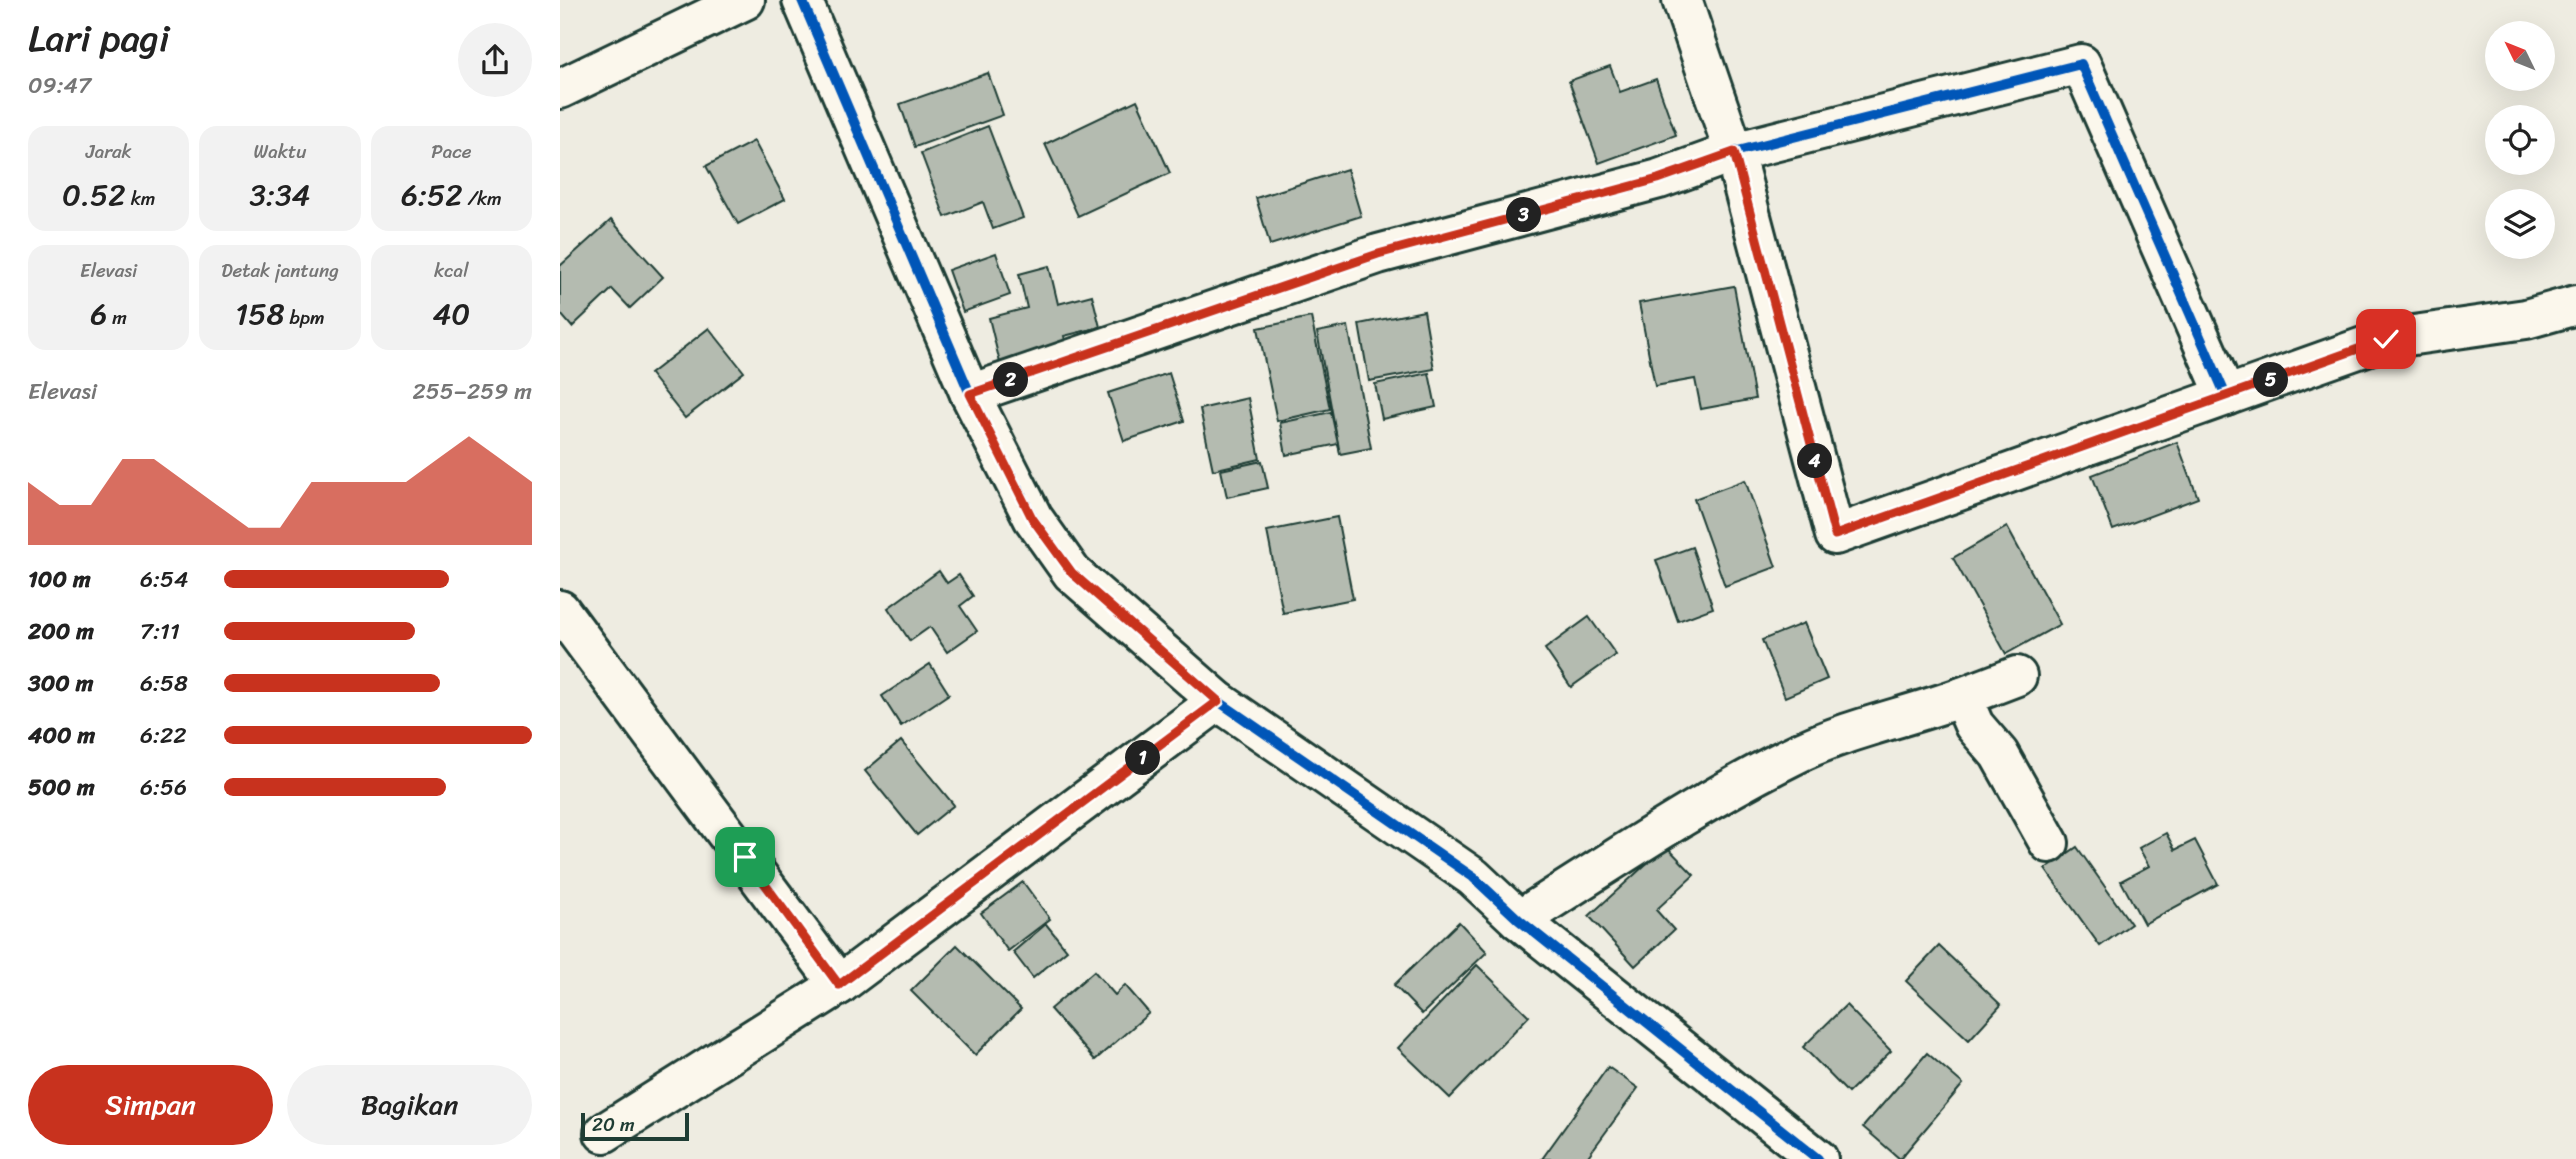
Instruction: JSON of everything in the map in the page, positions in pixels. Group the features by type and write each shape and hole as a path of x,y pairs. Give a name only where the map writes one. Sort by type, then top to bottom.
{"street":[{"path":"560,89 745,0"},
{"path":"802,0 970,394 1032,518 1072,573 1218,701 1472,877 1519,920 1818,1159"},
{"path":"1682,0 1734,152 1835,535 2386,339 2526,319 2576,305"},
{"path":"970,394 1378,254 1658,179 1734,152 2081,64 2225,396"},
{"path":"560,610 839,985"},
{"path":"1519,920 1682,818 1791,756 1888,719 1929,709 2017,676"},
{"path":"1962,697 1974,725 1998,754 2049,843"},
{"path":"604,1133 839,985 1218,701"}],"building":[{"path":"1610,66 1620,92 1656,79 1676,135 1599,163 1569,81"},
{"path":"988,73 1003,115 915,147 900,104"},
{"path":"1137,100 1170,173 1078,216 1045,144"},
{"path":"988,126 1023,218 993,229 983,202 945,217 921,153"},
{"path":"754,141 785,199 738,224 706,166"},
{"path":"1347,169 1361,216 1270,245 1256,198"},
{"path":"611,220 663,277 630,308 612,289 572,327 560,313 560,266"},
{"path":"996,253 1010,295 963,312 948,270"},
{"path":"1049,266 1058,304 1092,295 1100,327 1064,336 1068,354 1002,371 989,318 1027,308 1019,274"},
{"path":"1734,286 1755,399 1701,409 1695,379 1655,386 1639,303"},
{"path":"1424,311 1434,369 1369,381 1359,324"},
{"path":"1311,317 1330,409 1277,421 1258,328"},
{"path":"1348,326 1371,448 1340,454 1317,332"},
{"path":"709,328 744,372 685,418 650,374"},
{"path":"1169,373 1184,421 1124,441 1108,393"},
{"path":"1429,373 1436,407 1382,419 1375,384"},
{"path":"1248,398 1260,459 1213,470 1200,409"},
{"path":"1331,412 1338,444 1286,455 1280,423"},
{"path":"2177,442 2198,498 2113,530 2092,475"},
{"path":"1262,461 1268,488 1227,497 1221,470"},
{"path":"1745,480 1776,567 1725,586 1694,499"},
{"path":"1337,517 1353,599 1283,613 1267,531"},
{"path":"2007,527 2060,624 2006,654 1953,558"},
{"path":"1692,547 1713,608 1678,621 1656,560"},
{"path":"939,571 947,583 959,575 973,596 960,606 977,631 947,652 930,627 910,641 888,608"},
{"path":"1589,617 1616,655 1571,687 1545,649"},
{"path":"1804,623 1827,679 1785,697 1762,640"},
{"path":"930,664 949,694 901,726 882,696"},
{"path":"901,741 954,805 917,835 865,771"},
{"path":"2166,833 2175,850 2195,840 2218,884 2144,924 2121,881 2149,866 2139,848"},
{"path":"1666,846 1694,875 1656,910 1674,930 1635,966 1589,916"},
{"path":"2077,847 2131,924 2100,946 2045,869"},
{"path":"1023,882 1050,919 1008,951 981,913"},
{"path":"1459,922 1487,952 1422,1014 1394,985"},
{"path":"1046,924 1067,950 1033,978 1013,952"},
{"path":"957,945 1021,1009 975,1055 911,991"},
{"path":"1939,946 2001,1005 1969,1040 1906,981"},
{"path":"1477,965 1529,1016 1450,1098 1398,1048"},
{"path":"1094,971 1115,995 1125,985 1149,1013 1095,1060 1050,1009"},
{"path":"1846,1005 1891,1051 1848,1093 1803,1047"},
{"path":"1927,1053 1963,1084 1900,1159 1863,1127"},
{"path":"1608,1067 1638,1088 1586,1159 1542,1159"}],"cycle path":[{"path":"802,0 970,394 1033,518 1072,573 1218,701 1473,877 1519,920 1818,1159"},
{"path":"970,394 1378,254 1659,179 1734,152 2081,64 2226,396"}],"route":[{"path":"745,857 839,985 1218,701 1072,573 1032,518 970,394 1378,254 1658,179 1734,152 1835,535 2386,339"}]}
